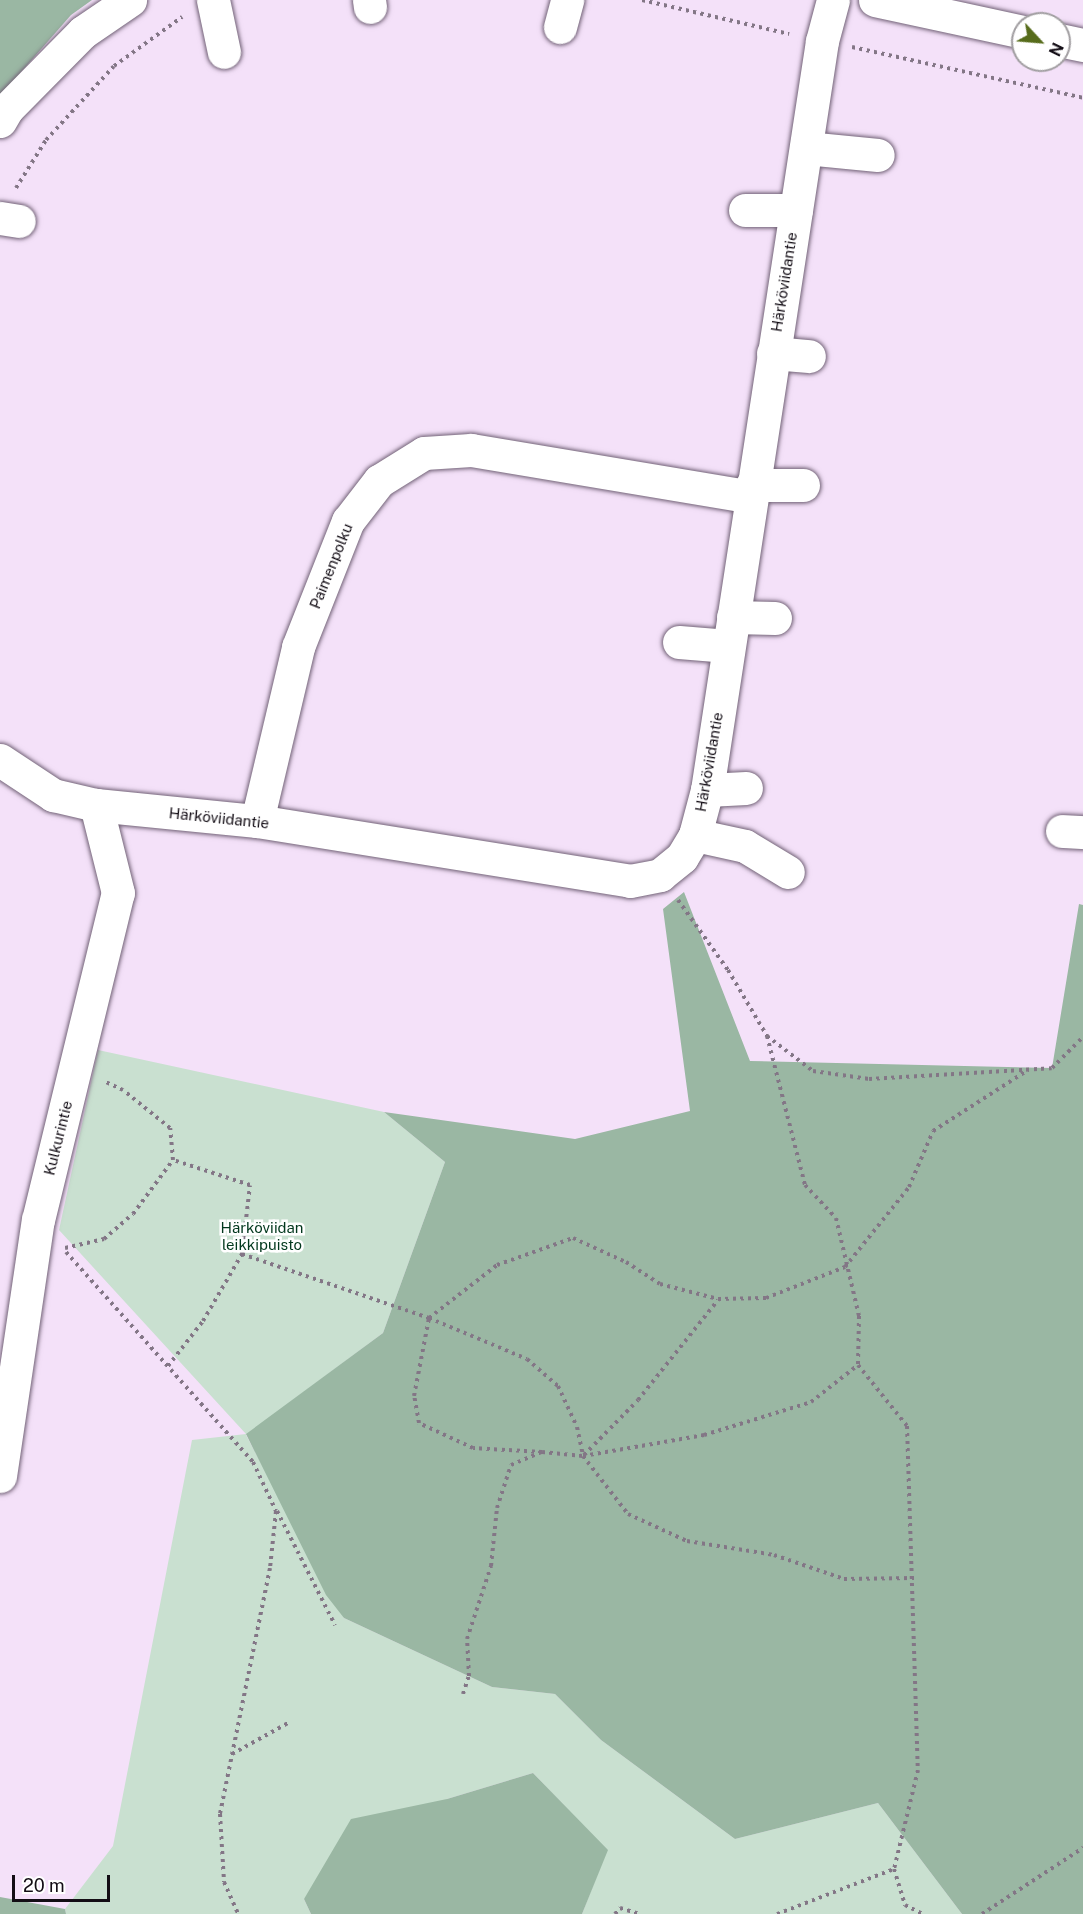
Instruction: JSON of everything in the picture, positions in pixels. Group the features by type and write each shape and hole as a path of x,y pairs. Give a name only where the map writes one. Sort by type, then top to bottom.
{"street":[{"path":"0,121 7,109 83,32 129,0"},
{"name":"Härköviidantie","path":"0,759 53,795 96,805 257,821 630,881 660,875 682,857 695,835 707,790 773,353 806,148 833,0"},
{"path":"214,1 224,52"},
{"path":"891,2 1011,29"},
{"path":"806,148 878,155"},
{"path":"745,210 796,210"},
{"path":"773,353 809,356"},
{"name":"Paimenpolku","path":"257,821 298,647 348,521 379,481 424,453 471,450 752,491 803,486"},
{"path":"680,642 730,632 775,618"},
{"path":"707,790 746,788"},
{"name":"Kulkurintie","path":"0,1476 38,1220 118,893 96,805"},
{"path":"695,835 745,846 788,872"}],"path":[{"path":"642,0 801,37"},
{"path":"10,212 46,140 114,66 194,9 214,1"},
{"path":"847,46 1083,98"},
{"path":"660,875 728,970 766,1036 805,1185 836,1218 845,1267 859,1316 858,1365 907,1426 914,1578 918,1770 894,1869 905,1905 923,1914"},
{"path":"766,1036 813,1071 869,1079 1052,1068 1083,1037"},
{"path":"63,1249 104,1239 133,1214 172,1160 170,1128 123,1090 75,1067"},
{"path":"858,1365 811,1402 704,1435 583,1456 473,1448 419,1423 414,1396 429,1318 497,1265 573,1238 626,1262 660,1284 718,1299 766,1298 845,1267 909,1187 933,1131 1028,1070"},
{"path":"168,1366 203,1321 242,1254 250,1185 172,1160"},
{"path":"38,1220 253,1462 335,1624"},
{"path":"242,1254 429,1318 527,1359 558,1386 577,1427 583,1456 628,1514 687,1541 774,1555 844,1579 914,1578"},
{"path":"583,1456 638,1400 718,1299"},
{"path":"463,1694 469,1676 467,1639 491,1566 497,1508 512,1465 542,1452"},
{"path":"238,1914 224,1882 220,1814 270,1568 276,1510"},
{"path":"232,1754 290,1722"},
{"path":"982,1914 1083,1848"},
{"path":"777,1914 894,1869"},
{"path":"615,1914 620,1908 640,1914"}],"green space":[{"path":"0,0 92,0 71,15 0,96"},
{"path":"684,892 750,1061 1052,1068 1079,904 1083,905 1083,1914 962,1914 878,1803 735,1839 601,1740 555,1694 492,1687 344,1618 326,1595 246,1434 383,1333 445,1162 384,1112 575,1139 690,1111 663,909"},
{"name":"Härköviidan leikkipuisto","path":"98,1050 384,1112 445,1162 383,1333 246,1435 344,1618 492,1687 555,1694 601,1740 735,1839 878,1803 962,1914 582,1914 607,1850 533,1773 447,1799 304,1899 311,1914 66,1914 65,1909 113,1846 192,1440 246,1434 59,1230"},
{"path":"533,1773 608,1850 582,1914 311,1914 304,1899 351,1819 447,1799"},
{"path":"0,1897 65,1909 66,1914 0,1914"}]}
